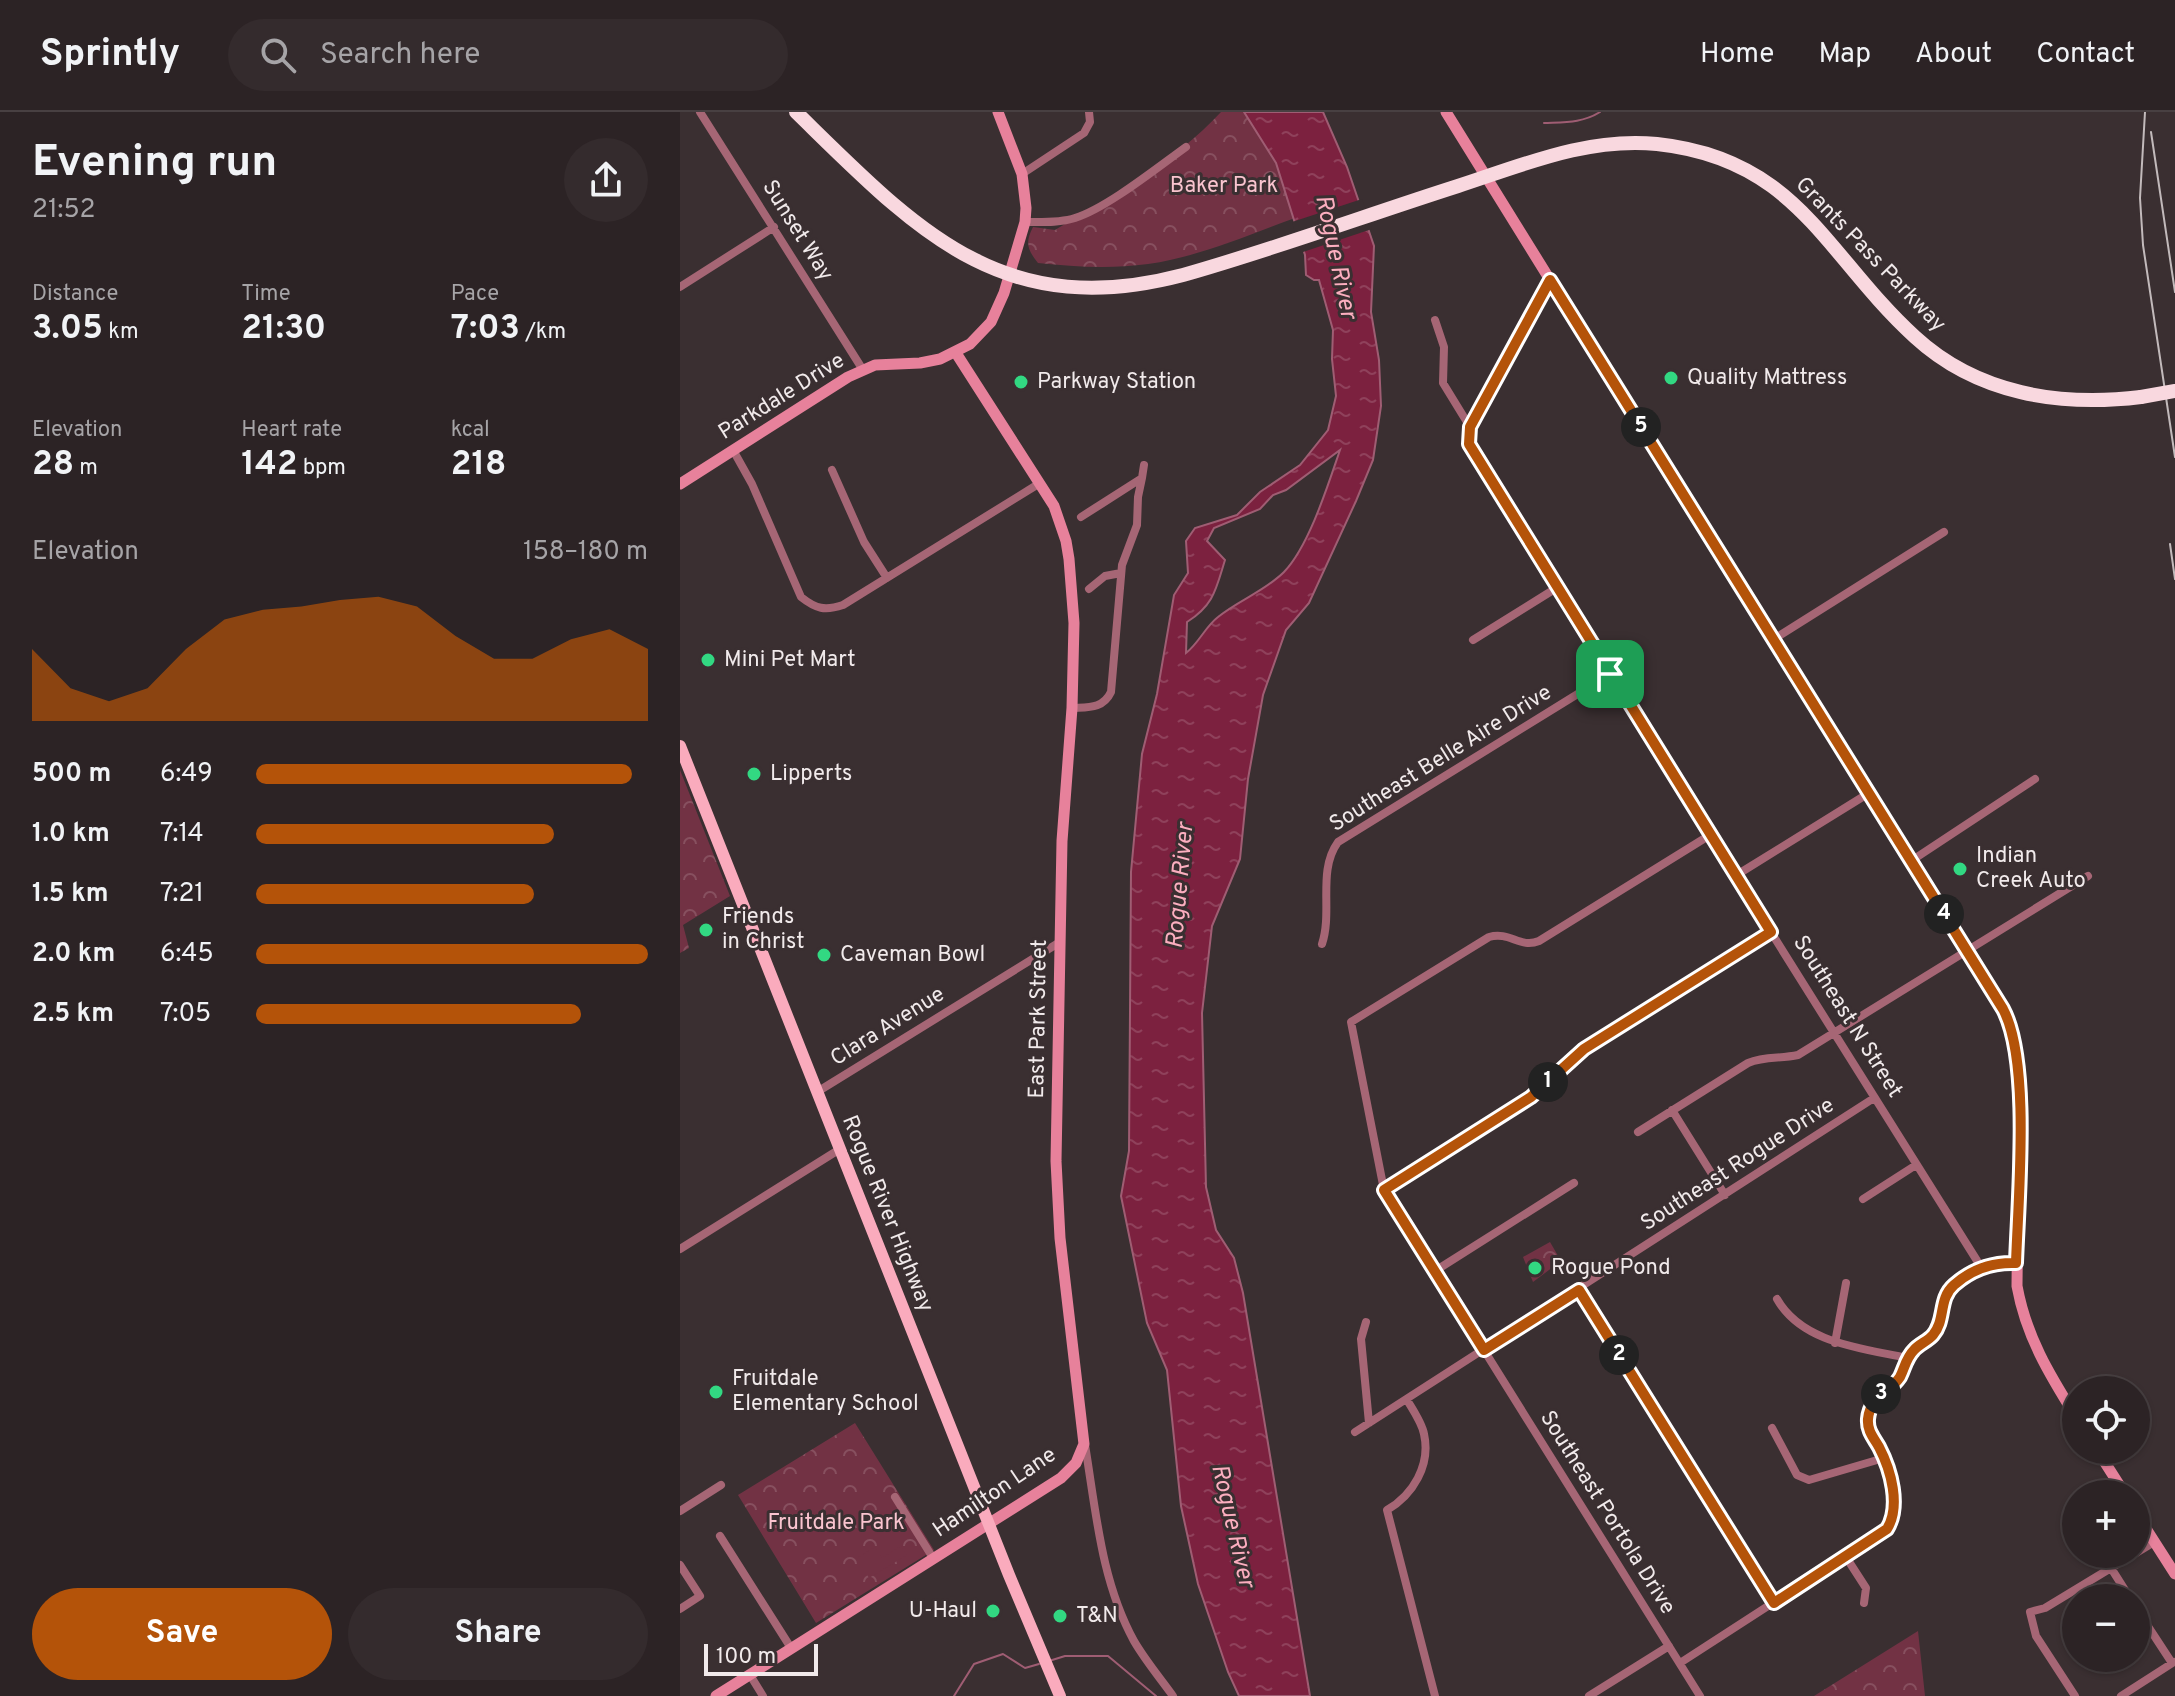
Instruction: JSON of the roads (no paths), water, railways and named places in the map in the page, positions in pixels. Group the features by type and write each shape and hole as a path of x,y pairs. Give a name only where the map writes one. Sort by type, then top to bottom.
{"highway":[{"name":"Grants Pass Parkway","path":"796,112 923,230 966,257 1009,274 1066,285 1114,286 1158,281 1569,151 1618,144 1663,145 1709,155 1758,177 1796,204 1904,326 1917,339 1959,368 2007,388 2039,397 2079,401 2141,397 2175,391"}],"main road":[{"name":"Rogue River Highway","path":"680,746 988,1523 1060,1696"}],"street":[{"name":"Sunset Way","path":"700,112 863,370"},
{"path":"998,112 1022,174 1025,198 1025,222 1009,274"},
{"path":"1022,174 1084,133 1090,122 1089,112"},
{"path":"1446,112 2008,1019 2019,1082 2016,1263 2021,1312 2043,1366 2062,1395"},
{"path":"1025,222 1081,216 1186,147"},
{"path":"680,287 774,227"},
{"name":"Parkdale Drive","path":"680,484 863,370 888,363 920,363 956,353 970,344 991,322 1009,274"},
{"path":"1470,427 1550,280"},
{"name":"Southeast N Street","path":"1435,320 1444,347 1443,383 1470,427 1469,444 1981,1267"},
{"name":"East Park Street","path":"956,353 1040,483 1061,524 1068,550 1074,623 1072,708 1062,841 1058,1199 1084,1444 1104,1558 1116,1600 1135,1642 1173,1696"},
{"path":"733,450 752,484 801,597 814,608 828,610 843,605 1040,483"},
{"path":"1072,708 1098,706 1111,692 1121,569 1137,525 1144,465"},
{"path":"832,470 864,542 887,578"},
{"path":"1081,517 1142,478"},
{"path":"1774,639 1944,532"},
{"path":"1089,589 1105,576 1121,569"},
{"path":"1473,640 1558,587"},
{"name":"Southeast Belle Aire Drive","path":"1322,944 1327,923 1328,859 1338,842 1610,674"},
{"path":"1911,861 2035,779"},
{"path":"1735,876 1869,793"},
{"path":"1710,835 1539,941 1526,944 1507,935 1489,937 1351,1022 1384,1190 1531,1097 1584,1049 1771,932"},
{"path":"1638,1132 1748,1063 1763,1057 1798,1055 2088,876"},
{"name":"Clara Avenue","path":"817,1092 1060,942"},
{"name":"Southeast Rogue Drive","path":"1355,1432 1874,1098"},
{"path":"1672,1110 1725,1195"},
{"path":"680,1249 840,1149"},
{"path":"1863,1199 1916,1165"},
{"path":"1435,1271 1574,1183"},
{"name":"Southeast Portola Drive","path":"1384,1190 1700,1696"},
{"path":"1680,1663 1887,1529 1895,1512 1892,1488 1884,1458 1870,1432 1870,1409 1877,1397 1900,1376 1907,1358 1933,1335 1940,1319 1942,1303 1950,1289 1981,1267 2016,1263"},
{"path":"1835,1343 1846,1283"},
{"path":"1579,1290 1774,1603"},
{"path":"1777,1299 1790,1318 1835,1343 1907,1358"},
{"path":"1366,1322 1361,1339 1369,1423"},
{"path":"1407,1400 1424,1434 1421,1471 1414,1487 1399,1503 1387,1510 1435,1696"},
{"path":"1772,1428 1802,1479 1809,1480 1884,1458"},
{"name":"Hamilton Lane","path":"716,1696 1061,1478 1076,1463 1084,1444"},
{"path":"680,1511 721,1485"},
{"path":"895,1497 933,1558"},
{"path":"720,1536 791,1648"},
{"path":"2150,1536 2175,1574"},
{"path":"2150,1544 2154,1542"},
{"path":"1846,1557 1866,1588 1864,1603"},
{"path":"680,1565 700,1596 680,1609"},
{"path":"2075,1696 2036,1636 2030,1612 2045,1608 2111,1568 2121,1584"},
{"path":"2121,1696 2174,1662 2150,1628"},
{"path":"1589,1696 1669,1646"},
{"path":"750,1675 763,1696"}],"water":[{"name":"Rogue River","path":"1244,112 1323,112 1347,167 1374,246 1371,312 1379,360 1381,406 1373,460 1309,603 1286,630 1263,695 1248,779 1240,859 1212,926 1202,1013 1206,1187 1216,1230 1234,1258 1243,1293 1310,1696 1239,1696 1198,1584 1181,1506 1167,1370 1147,1323 1121,1196 1129,1151 1131,872 1142,754 1157,694 1174,595 1188,573 1186,541 1195,528 1237,515 1260,492 1300,465 1328,430 1336,396 1333,330 1319,280 1306,275 1305,255 1276,163","holes":["1340,450 1310,531 1293,561 1269,585 1218,617 1186,653 1187,622 1209,603 1225,560 1207,541 1214,528 1260,509 1273,495 1286,490"]}],"waterway":[{"path":"1544,123 1580,120 1600,112"},
{"path":"954,1696 974,1664 1003,1654 1025,1668 1039,1664"},
{"path":"1049,1661 1065,1656 1108,1656 1156,1696"}],"railway":[{"path":"2145,112 2140,198 2143,245 2175,457"},
{"path":"2151,132 2175,292"},
{"path":"2170,544 2175,579"}],"place":[{"name":"Quality Mattress","path":"1671,378"},
{"name":"Parkway Station","path":"1021,382"},
{"name":"Mini Pet Mart","path":"708,660"},
{"name":"Lipperts","path":"754,774"},
{"name":"Indian Creek Auto","path":"1960,869"},
{"name":"Friends in Christ","path":"706,930"},
{"name":"Caveman Bowl","path":"824,955"},
{"name":"Rogue Pond","path":"1535,1268"},
{"name":"Fruitdale Elementary School","path":"716,1392"},
{"name":"U-Haul","path":"993,1611"},
{"name":"T&N","path":"1060,1616"}],"park label":[{"name":"Baker Park","path":"1224,186"},
{"name":"Fruitdale Park","path":"836,1523"}]}
